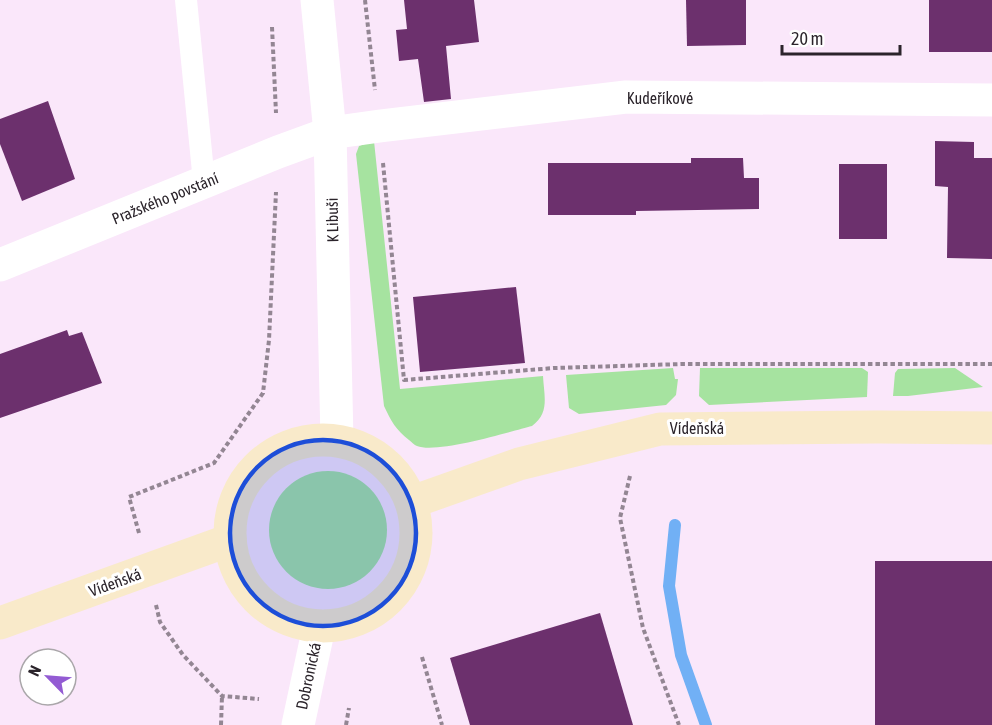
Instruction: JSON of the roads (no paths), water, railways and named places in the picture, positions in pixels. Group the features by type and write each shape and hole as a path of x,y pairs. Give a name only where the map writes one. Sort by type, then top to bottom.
{"main road":[{"name":"Vídeňská","path":"412,502 519,464 660,429 992,428"},
{"path":"337,440 372,452 396,474 412,502 417,522 417,542 408,574 389,600 372,614 351,623 335,627 319,627 287,620 273,613 260,602 248,589 238,572 230,540 231,515 236,499 253,471 284,448 304,441 337,440"},
{"name":"Vídeňská","path":"0,623 230,540"}],"street":[{"name":"K Libuši","path":"317,0 330,133 337,440"},
{"name":"Kudeříkové","path":"330,133 626,97 992,100"},
{"name":"Pražského povstání","path":"0,265 330,133"},
{"name":"Dobronická","path":"298,725 319,627"}],"lane":[{"path":"186,0 204,182"}],"waterway":[{"path":"675,525 669,586 681,655 706,725"}]}
